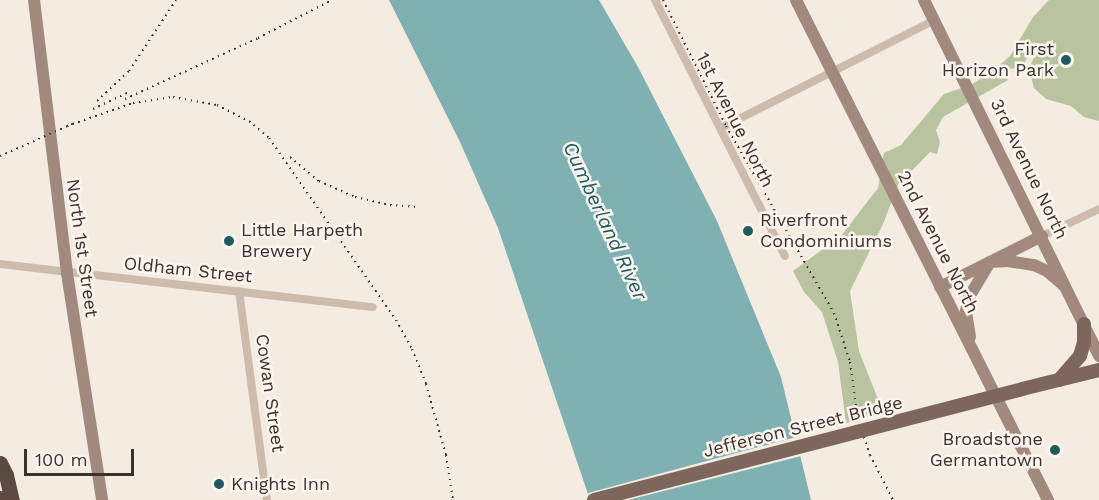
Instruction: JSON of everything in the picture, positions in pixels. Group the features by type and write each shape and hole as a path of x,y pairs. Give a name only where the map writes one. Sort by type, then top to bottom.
{"highway":[{"path":"0,463 6,475 12,500"}],"main road":[{"path":"1059,380 1080,356 1084,342 1084,324"},
{"name":"Jefferson Street Bridge","path":"594,500 1099,370"}],"street":[{"name":"North 1st Street","path":"34,0 67,273 102,500"},
{"name":"1st Avenue North","path":"655,0 785,256"},
{"name":"2nd Avenue North","path":"796,0 1048,500"},
{"name":"3rd Avenue North","path":"924,0 1099,356"},
{"path":"721,128 935,20"},
{"path":"940,287 1099,208"},
{"path":"990,262 1015,261 1034,265 1047,271 1069,291"},
{"path":"972,350 966,311 969,297 990,262"},
{"name":"Oldham Street","path":"0,264 373,307"},
{"name":"Cowan Street","path":"239,291 264,461 267,500"}],"green space":[{"path":"1049,0 1099,0 1099,121 1084,117 1071,106 1046,99 1034,88 1029,69 1039,45 1034,42 1023,67 1000,70 1008,80 943,117 936,130 940,142 937,154 930,152 898,185 883,224 850,291 859,351 883,412 846,423 838,362 822,312 804,292 793,271 841,236 878,188 884,153 901,145 944,94 971,85 1010,56 1033,17"}],"water":[{"name":"Cumberland River","path":"389,0 599,0 638,67 717,221 781,377 811,500 590,500 498,228 460,142"}],"pier":[{"path":"796,437 801,456 628,500 590,500 588,493"}],"railway":[{"path":"97,101 129,71 176,0"},
{"path":"125,99 258,38 332,0"},
{"path":"663,0 726,126 834,313 850,362 858,420 870,455 893,500"},
{"path":"93,109 131,91"},
{"path":"67,126 133,103 173,97 217,105 249,121 269,138 396,320 412,349 426,384 446,455 453,500"},
{"path":"0,156 74,123"},
{"path":"290,157 319,181 355,197 390,205 418,207"}],"place":[{"name":"First Horizon Park","path":"1066,60"},
{"name":"Riverfront Condominiums","path":"748,231"},
{"name":"Little Harpeth Brewery","path":"229,241"},
{"name":"Broadstone Germantown","path":"1055,450"},
{"name":"Knights Inn","path":"219,484"}]}
